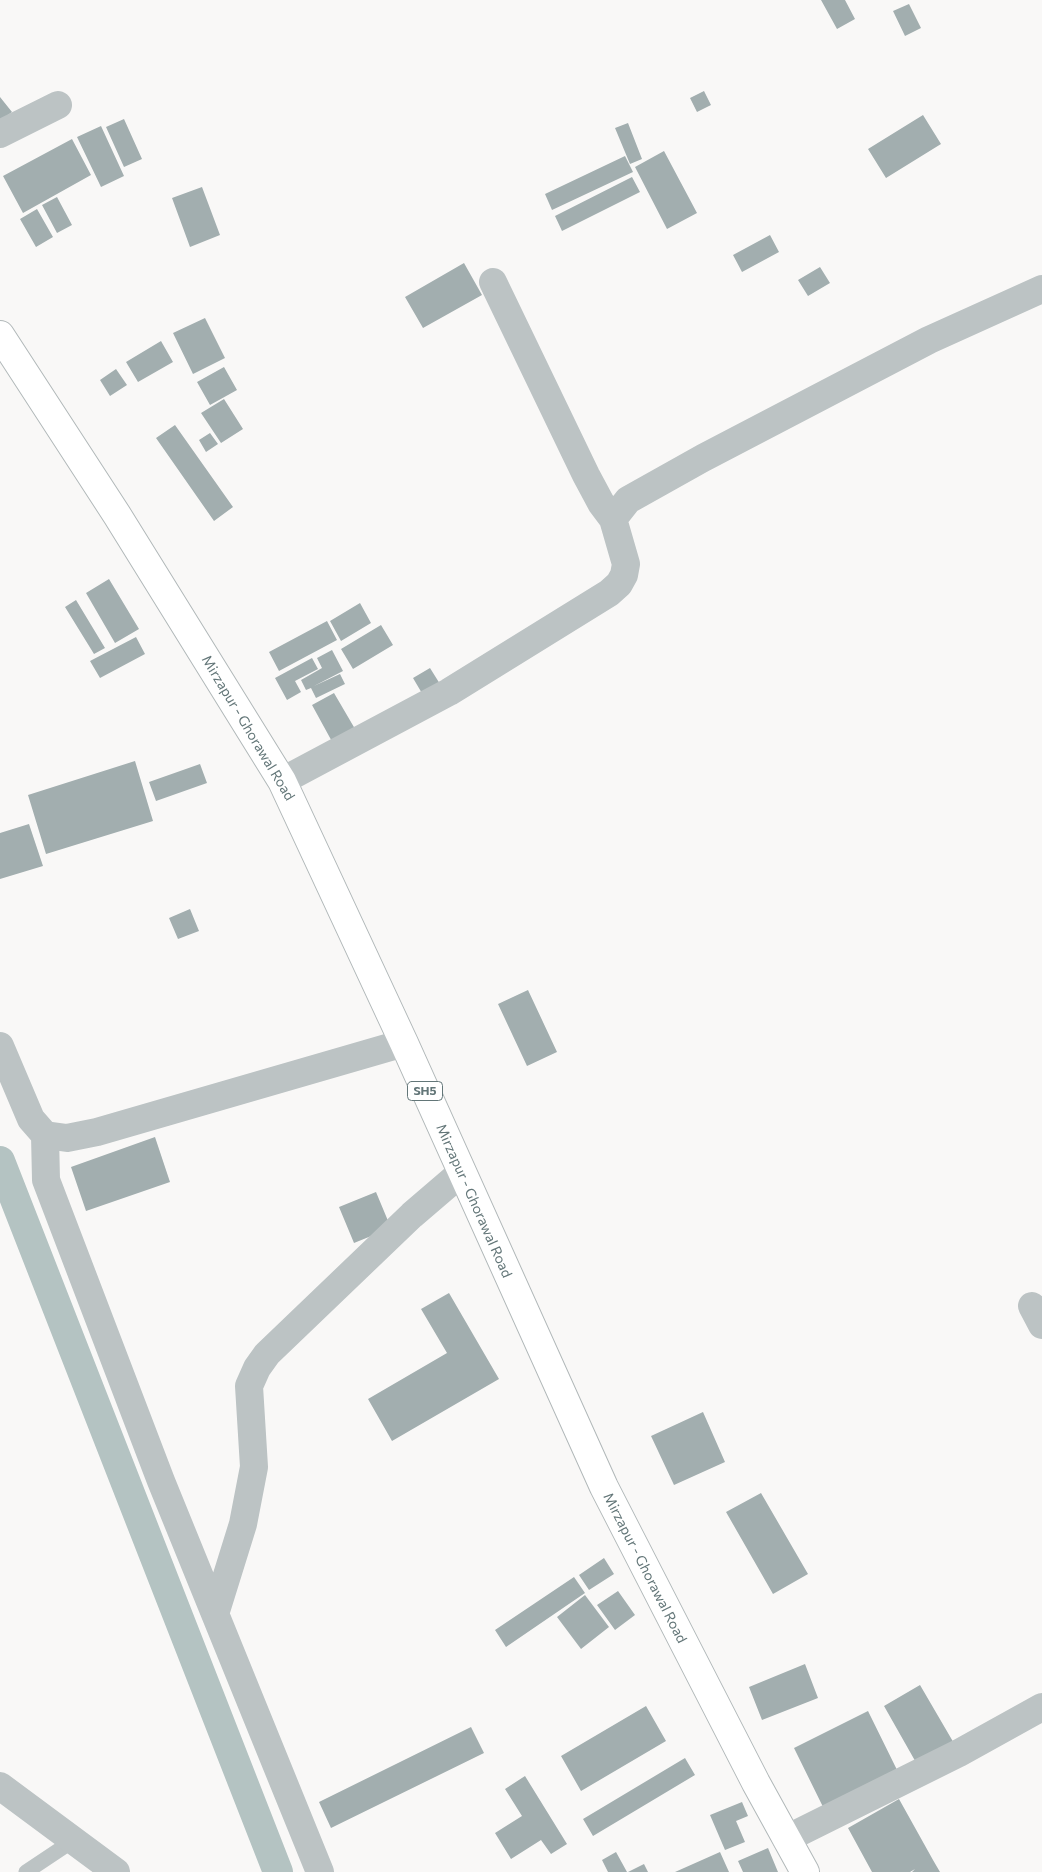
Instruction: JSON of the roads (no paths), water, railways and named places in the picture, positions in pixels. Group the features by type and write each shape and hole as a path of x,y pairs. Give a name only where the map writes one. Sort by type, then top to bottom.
{"main road":[{"name":"Mirzapur - Ghorawal Road","path":"0,335 117,515 282,781 404,1043 604,1487 786,1839 805,1872"}],"street":[{"path":"0,134 58,105"},
{"path":"282,781 449,692 609,593 619,584 624,575 626,564 613,519 601,503 586,475 493,282"},
{"path":"613,519 628,500 703,458 929,340 1042,289"},
{"path":"45,1135 67,1138 97,1132 404,1043"},
{"path":"0,1046 31,1118 45,1135 46,1180 158,1472 320,1872"},
{"path":"215,1614 243,1524 254,1467 249,1386 257,1368 268,1354 412,1214 461,1173"},
{"path":"786,1839 959,1753 1042,1707"},
{"path":"0,1786 116,1872"}],"lane":[{"path":"26,1872 74,1840"}],"waterway":[{"path":"0,1161 278,1872"}]}
